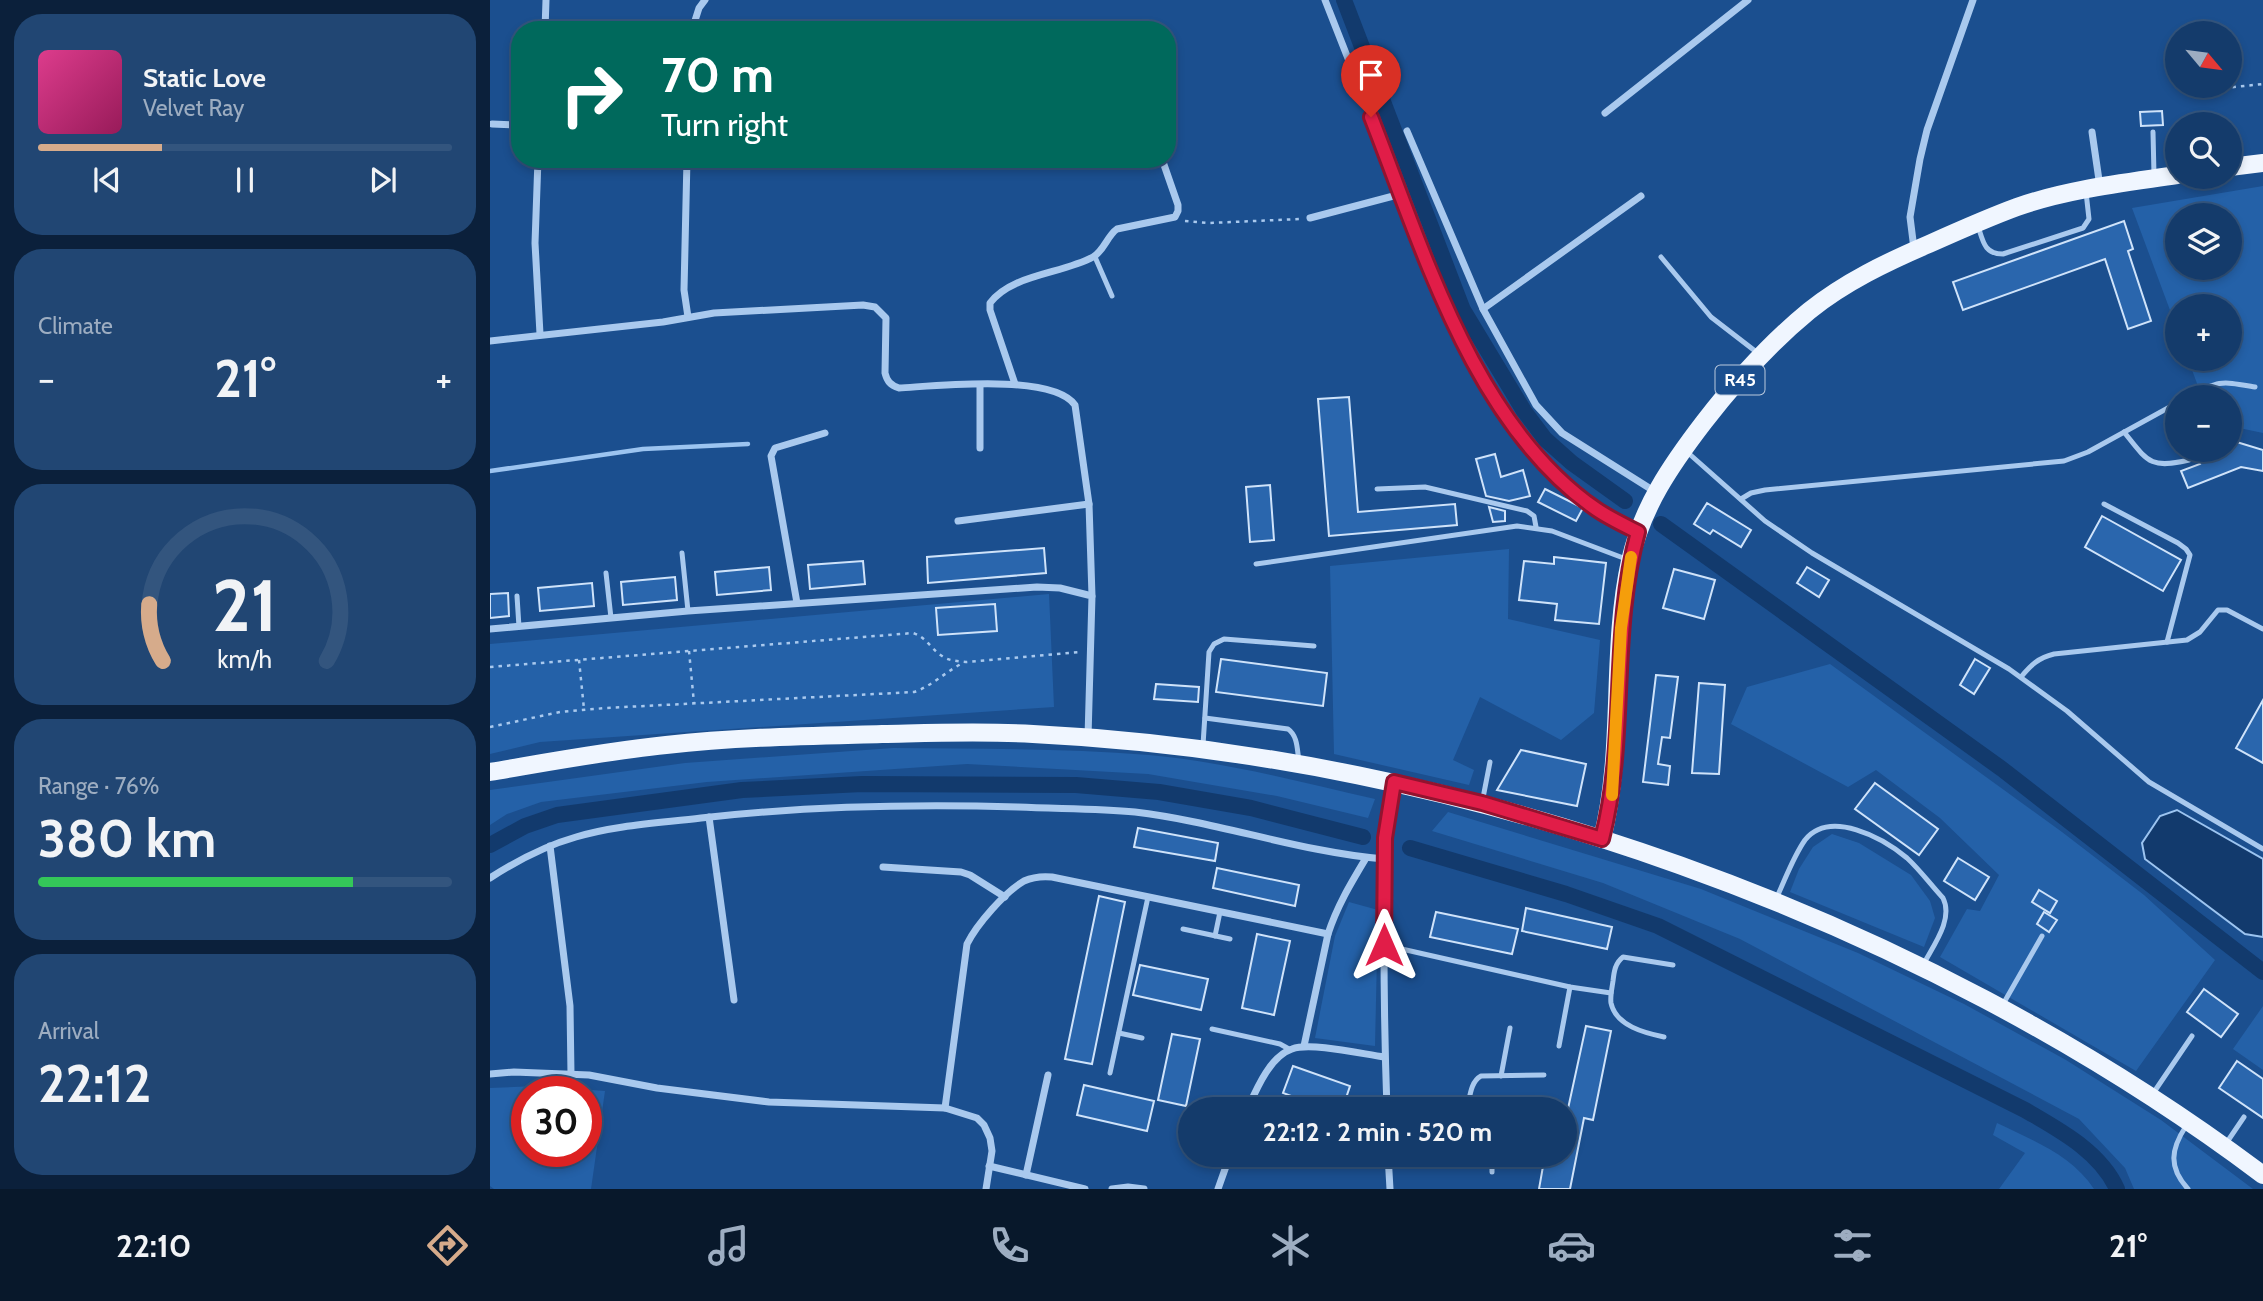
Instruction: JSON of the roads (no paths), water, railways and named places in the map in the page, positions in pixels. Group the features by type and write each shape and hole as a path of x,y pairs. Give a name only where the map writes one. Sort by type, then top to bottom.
{"main road":[{"path":"2242,166 2263,163"},
{"name":"R45","path":"1602,839 1612,794 1621,628 1630,561 1638,532 1655,492 1719,403 1791,326 1875,268 2017,207 2092,188 2165,177"},
{"path":"490,772 667,744 732,739 954,732 1030,733 1203,748 1394,782 1482,803 1602,839 1775,901 1922,968 2000,1009 2150,1098 2263,1175"}],"street":[{"path":"545,21 546,0"},
{"path":"695,21 705,0"},
{"path":"1325,0 1452,323 1480,376 1538,456 1576,494 1598,511 1638,532"},
{"path":"1605,113 1748,0"},
{"path":"1914,250 1910,217 1920,159 1927,130 1973,0"},
{"path":"492,124 511,125"},
{"path":"1407,131 1483,309 1536,405 1562,433 1655,492"},
{"path":"2092,132 2092,188"},
{"path":"538,168 535,243 540,334"},
{"path":"687,168 684,290 688,317"},
{"path":"1015,384 990,303 1004,289 1095,257 1117,229 1175,217 1178,205 1165,168"},
{"path":"1310,218 1401,194"},
{"path":"1483,309 1641,196"},
{"path":"490,341 631,326 714,313 863,305 875,307 886,318 884,373 892,386 899,388 1015,384 1061,393 1070,398 1075,405 1089,504 1092,596 1088,737"},
{"path":"979,385 980,449"},
{"path":"797,603 771,456 775,448 784,444 825,433"},
{"path":"958,522 1089,504"},
{"path":"490,629 688,611 1037,587 1060,588 1092,596"},
{"path":"1386,1097 1384,859 1394,782"},
{"path":"490,877 530,853 578,836 639,826 810,808 933,805 1133,812 1366,858 1384,859"},
{"path":"709,817 734,1000"},
{"path":"550,846 570,1006 571,1074"},
{"path":"1304,1046 1328,934 1342,898 1366,858"},
{"path":"883,867 961,872 1005,897"},
{"path":"945,1108 967,944 972,933 1005,897 1026,880 1041,876 1328,934"},
{"path":"1253,1097 1260,1081 1289,1049 1304,1046 1384,1057"},
{"path":"490,1074 514,1072 589,1075 657,1088 769,1102 945,1108 970,1115 985,1125 992,1151 986,1189"},
{"path":"1026,1175 1048,1075"},
{"path":"989,1166 1085,1189"},
{"path":"1219,1189 1226,1167"},
{"path":"1389,1167 1390,1189"},
{"path":"1112,1189 1128,1186 1144,1189"}],"lane":[{"path":"2153,132 2154,178"},
{"path":"1977,223 1986,249 1993,254 2003,254 2083,228 2089,219 2092,188"},
{"path":"1095,257 1112,296"},
{"path":"1661,257 1711,317 1761,356"},
{"path":"2210,385 2224,382 2255,387"},
{"path":"1741,499 1765,490 2064,461 2088,452 2165,410"},
{"path":"2124,432 2143,456 2153,463 2168,465 2181,462"},
{"path":"1684,449 1765,521 1812,553 2021,677 2067,711 2149,782 2263,849"},
{"path":"1377,489 1425,487 1527,511 1534,516 1536,527"},
{"path":"2104,504 2178,543 2190,555 2167,642"},
{"path":"1256,564 1517,526 1552,531 1630,561"},
{"path":"682,554 688,611"},
{"path":"606,573 611,618"},
{"path":"517,596 519,627"},
{"path":"2021,677 2042,657 2053,654 2187,640 2200,632 2218,610 2227,610 2263,629"},
{"path":"1203,748 1209,652 1214,644 1224,639 1314,646"},
{"path":"1205,718 1288,729 1296,738 1300,764"},
{"path":"1482,803 1490,762"},
{"path":"1775,901 1806,840 1817,830 1833,826 1849,827 1872,837 1910,861 1943,898 1948,913 1922,968"},
{"path":"1110,1073 1148,897"},
{"path":"1215,936 1220,912"},
{"path":"1184,929 1230,939"},
{"path":"2000,1009 2042,936"},
{"path":"1384,945 1570,987 1611,993"},
{"path":"1664,1037 1636,1030 1621,1019 1611,1002 1611,993 1614,970 1623,957 1673,965"},
{"path":"1559,1046 1570,987"},
{"path":"1501,1076 1510,1028"},
{"path":"1212,1029 1280,1044 1289,1049"},
{"path":"1119,1033 1142,1038"},
{"path":"2150,1098 2192,1036"},
{"path":"1472,1097 1476,1079 1481,1076 1544,1075"},
{"path":"2224,1147 2245,1117"},
{"path":"2188,1123 2175,1142 2172,1153 2183,1183 2188,1189"},
{"path":"1492,1167 1492,1172"}],"waterway":[{"path":"1344,0 1463,310 1524,411 1545,439 1572,463 1625,501"},
{"path":"490,471 643,449 748,444"},
{"path":"1661,524 2002,769 2263,972"},
{"path":"490,845 525,826 557,815 742,790 862,784 1076,785 1159,792 1251,808 1363,837"},
{"path":"1410,848 1566,894 1658,926 2025,1110 2065,1134 2089,1153 2100,1163 2117,1189"}]}
